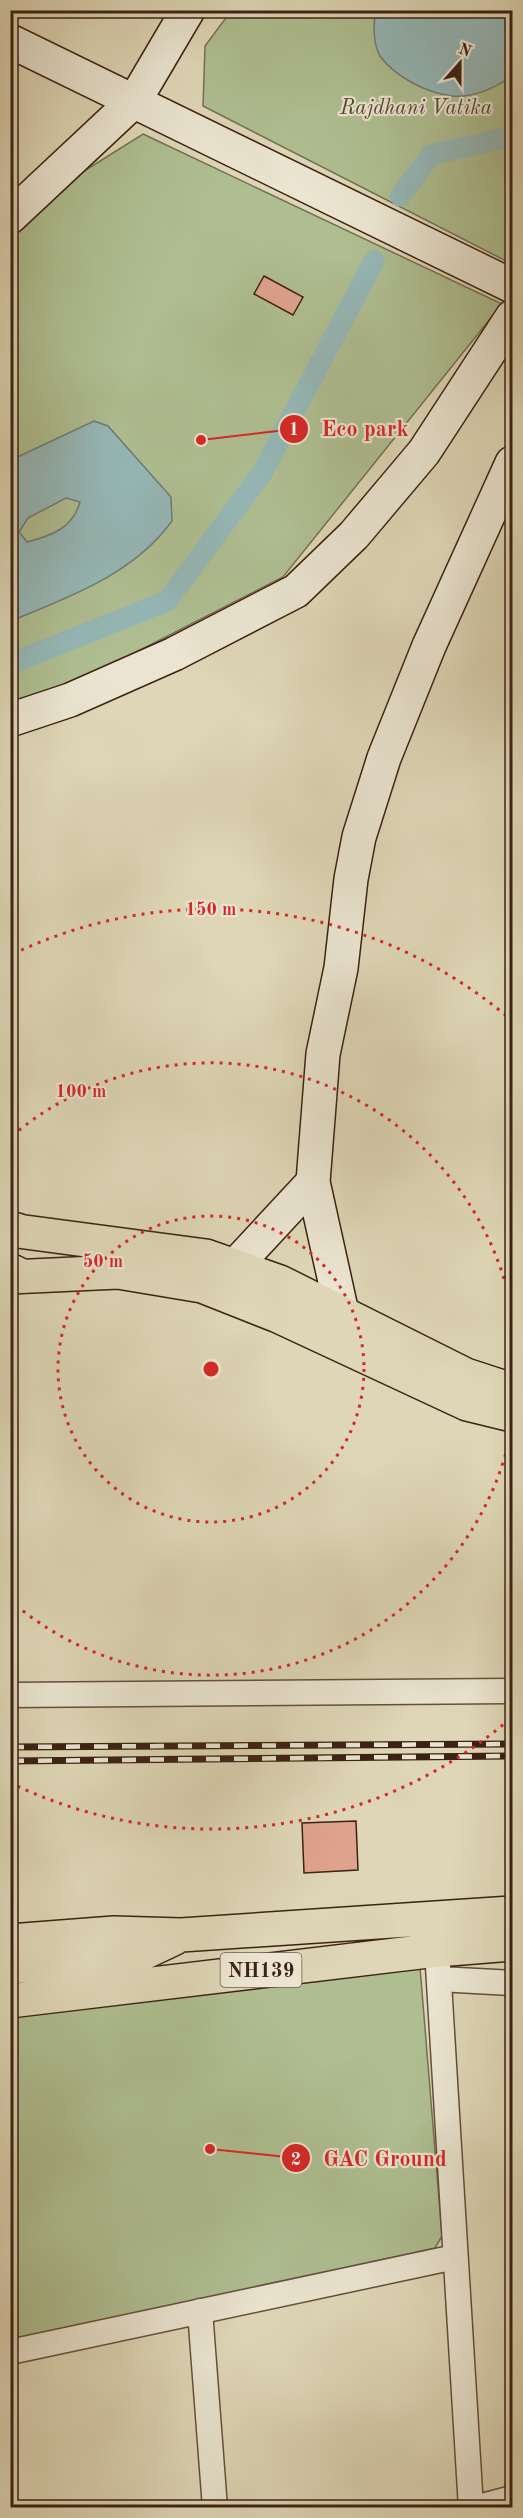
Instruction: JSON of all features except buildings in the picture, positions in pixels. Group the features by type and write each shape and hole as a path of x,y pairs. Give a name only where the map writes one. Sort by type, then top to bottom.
{"main road":[{"path":"13,1231 206,1256 280,1282 466,1375 513,1390"},
{"path":"14,1274 118,1272 202,1286 278,1316 467,1404 513,1415"},
{"name":"NH139","path":"10,1941 114,1933 181,1935 513,1913"},
{"path":"10,1967 125,1958 181,1935"},
{"name":"NH139","path":"10,2001 186,1979 438,1965 513,1944"},
{"path":"125,1958 186,1979"}],"street":[{"path":"10,217 135,100 188,10"},
{"path":"10,41 513,286"},
{"path":"10,720 70,700 174,654 296,591 354,535 424,452 513,317"},
{"path":"342,1314 313,1182 323,1054 341,968 351,879 359,837 384,758 429,646 513,463"},
{"path":"235,1266 313,1182"},
{"path":"10,1695 513,1691"},
{"path":"513,1983 438,1965 472,2508 513,2498"},
{"path":"10,2352 455,2257"},
{"path":"200,2311 215,2508"}],"green space":[{"name":"Rajdhani Vatika","path":"231,11 512,11 512,264 203,106 205,46"},
{"path":"143,134 502,304 283,577 60,691 11,711 11,217"},
{"path":"420,1967 442,2236 435,2248 11,2343 11,2014"}],"water":[{"path":"376,11 512,11 512,76 477,94 452,96 422,88 394,71 380,56 374,34"},
{"path":"94,421 108,426 171,497 172,521 157,540 120,570 77,593 11,621 11,460","holes":["66,498 80,502 72,518 60,530 52,534 27,542 19,532 28,518"]}],"waterway":[{"path":"400,196 431,155 512,136"},
{"path":"10,664 167,601 262,473 374,261"}],"railway":[{"path":"10,1747 512,1744"},
{"path":"10,1761 512,1756"}],"place":[{"name":"Eco park","path":"201,440"},
{"name":"GAC Ground","path":"210,2149"}]}
